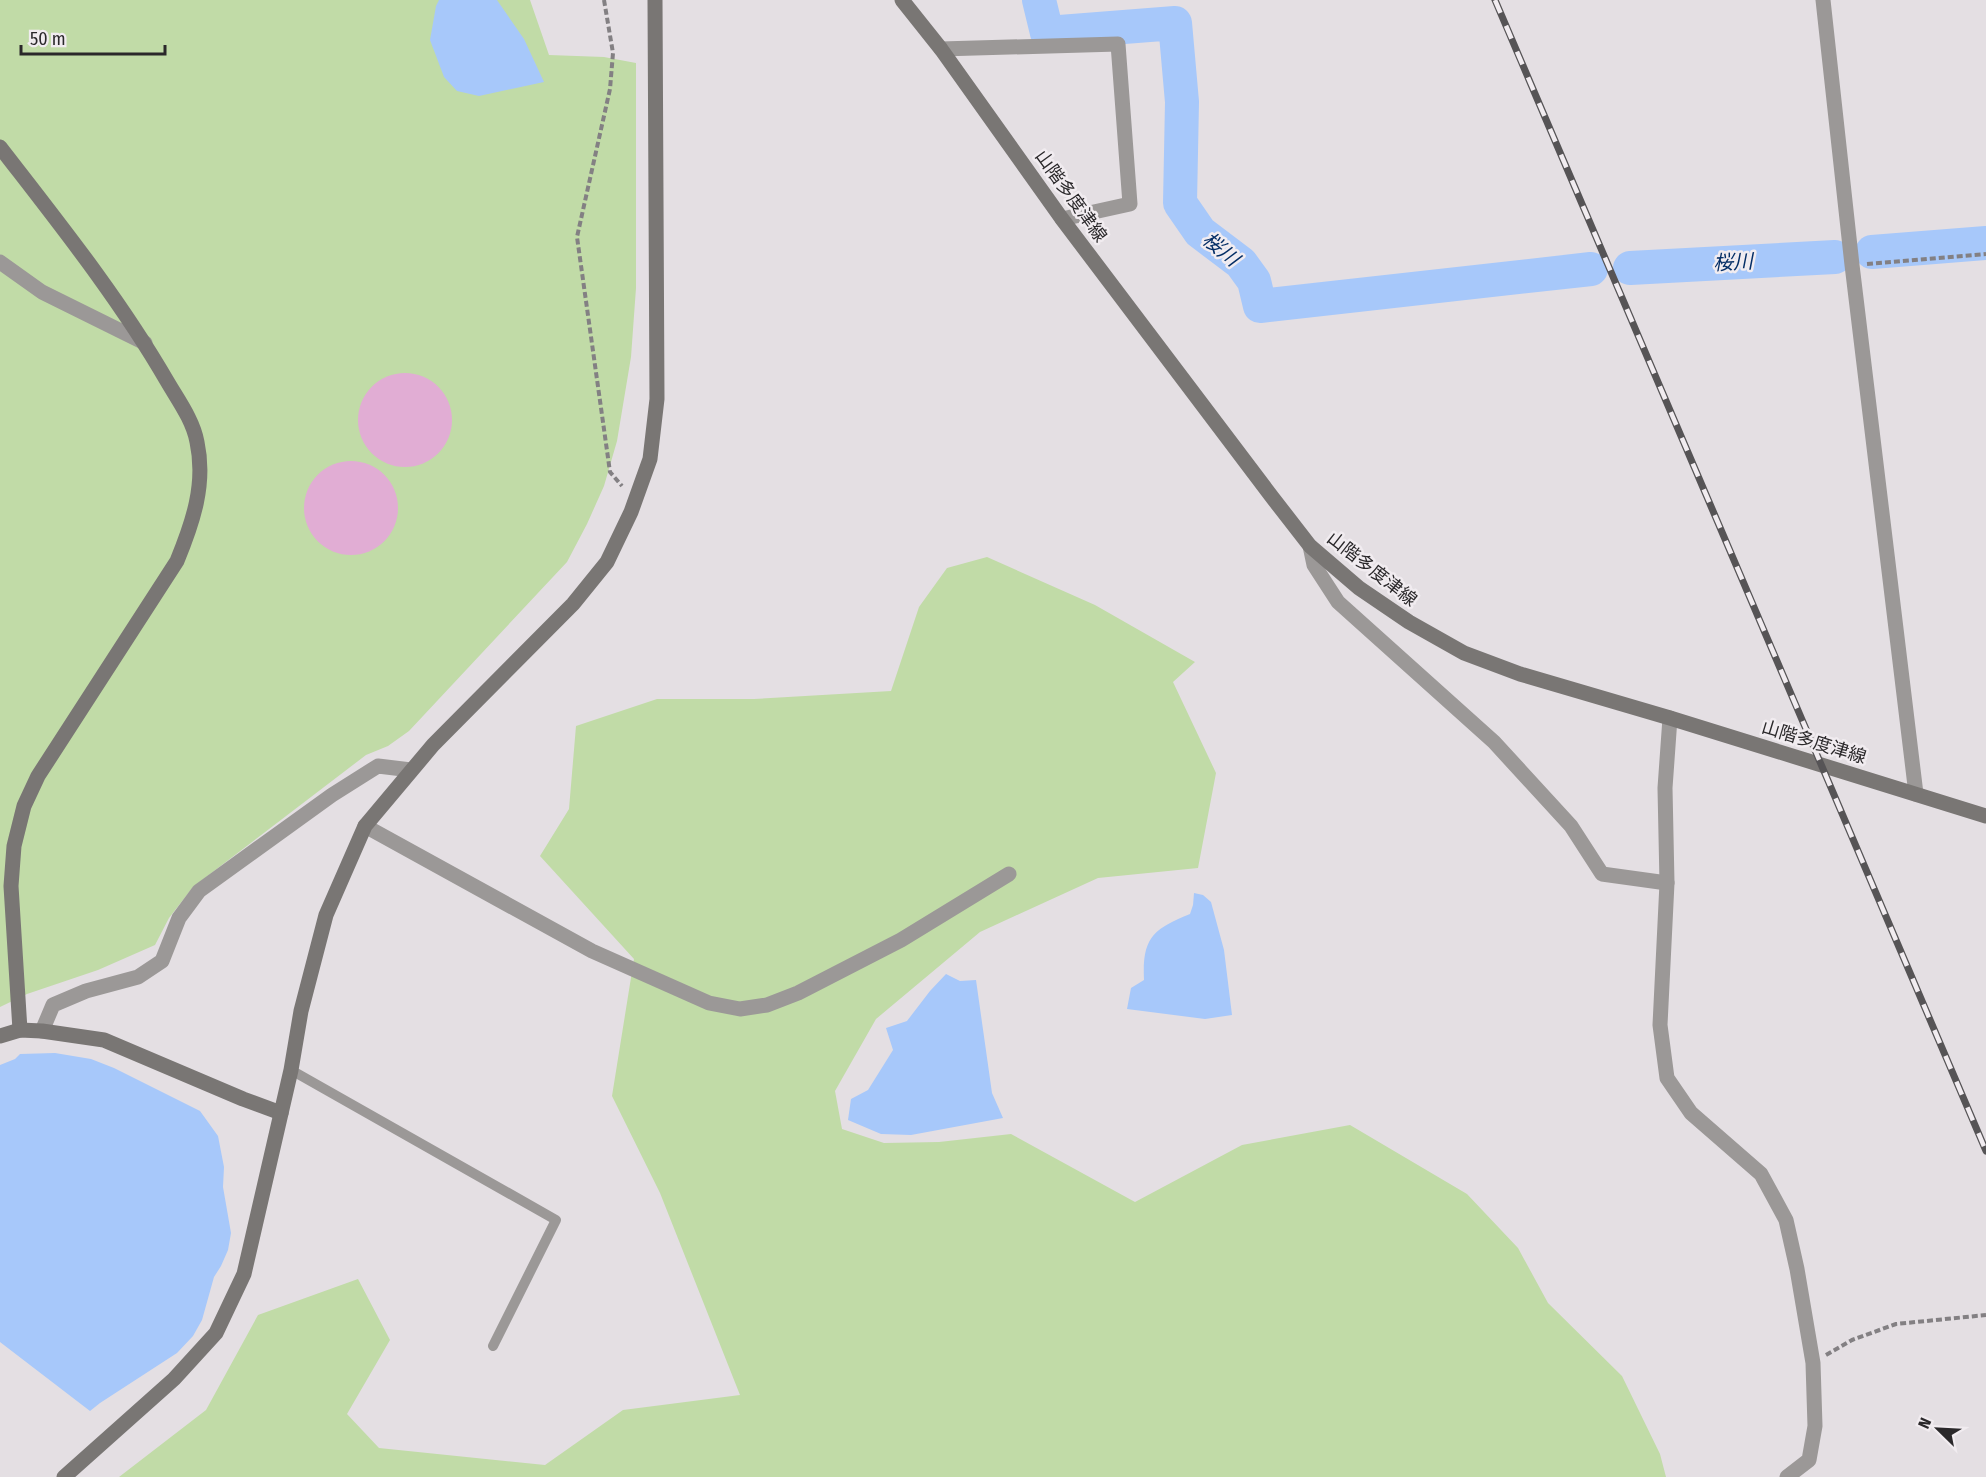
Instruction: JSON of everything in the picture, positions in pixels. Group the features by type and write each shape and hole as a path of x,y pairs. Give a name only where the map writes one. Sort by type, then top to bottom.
{"street":[{"path":"64,1477 174,1379 216,1333 244,1274 291,1070 301,1011 326,915 365,826 433,745 573,604 607,562 636,501 650,459 657,399 655,0"},
{"name":"山階多度津線","path":"902,0 941,49 1062,219 1310,546 1359,588 1409,622 1464,653 1520,674 1986,816"},
{"path":"1823,0 1852,265 1916,794"},
{"path":"941,49 1118,44 1130,204 1062,219"},
{"path":"0,147 65,231 145,343 188,417 197,440 201,466 199,498 177,561 38,776 24,806 14,846 10,886 20,1030"},
{"path":"0,262 42,292 145,343"},
{"path":"1310,546 1314,565 1338,602 1494,742 1571,826 1602,874 1667,883"},
{"path":"1670,718 1665,788 1667,883 1660,1025 1667,1078 1691,1113 1761,1174 1786,1220 1813,1363 1815,1426 1809,1460 1787,1477"},
{"path":"42,1031 53,1005 86,991 138,977 162,961 179,918 200,891 332,795 378,766 411,770"},
{"path":"365,826 592,951 709,1003 740,1009 767,1005 798,993 901,940 1009,874"},
{"path":"0,1036 20,1030 104,1040 281,1113"}],"lane":[{"path":"291,1070 556,1220 493,1346"}],"path":[{"path":"604,0 613,53 610,89 578,237 610,472 636,501"},
{"path":"1852,265 1986,254"},
{"path":"1813,1363 1852,1340 1896,1324 1986,1316"}],"green space":[{"path":"0,0 530,0 549,55 604,57 636,63 636,288 631,357 617,441 604,486 567,562 409,731 388,746 366,755 193,887 169,918 155,945 98,970 27,994 0,1007"},
{"path":"987,557 1095,605 1195,662 1173,682 1216,773 1198,868 1098,878 980,932 876,1019 835,1091 842,1129 884,1143 939,1142 1011,1134 1135,1202 1242,1145 1350,1125 1467,1194 1518,1248 1548,1303 1622,1376 1660,1454 1666,1477 119,1477 206,1410 258,1315 358,1279 390,1340 347,1414 379,1448 545,1465 623,1410 740,1395 660,1193 612,1096 634,959 540,856 569,809 576,726 657,699 754,699 891,691 919,607 947,568"}],"water":[{"path":"439,0 497,0 524,39 544,82 479,96 457,91 444,77 430,40"},
{"path":"1194,893 1203,895 1211,902 1224,950 1232,1015 1205,1019 1127,1009 1131,988 1144,980 1145,954 1152,937 1167,925 1190,914"},
{"path":"946,974 960,981 976,980 992,1093 1003,1118 911,1135 881,1134 848,1120 851,1099 868,1090 893,1050 886,1028 907,1021"},
{"path":"55,1053 91,1059 114,1068 200,1111 218,1136 224,1167 223,1187 231,1233 228,1250 214,1277 202,1320 193,1336 177,1353 90,1411 0,1342 0,1065 15,1059 20,1054"}],"building":[{"path":"405,373 423,377 438,387 448,402 452,420 448,438 438,453 423,463 405,467 387,463 372,453 362,438 358,420 362,402 372,387 387,377"},
{"path":"351,461 369,465 384,475 394,490 398,508 394,526 384,541 369,551 351,555 333,551 318,541 308,526 304,508 308,490 318,475 333,465"}],"waterway":[{"name":"桜川","path":"1039,0 1047,33 1175,23 1182,102 1180,203 1200,232 1241,263 1254,281 1260,306 1591,269"},
{"name":"桜川","path":"1872,252 1986,243"},
{"name":"桜川","path":"1630,268 1835,257"}],"railway":[{"path":"1495,0 1986,1151"}]}
